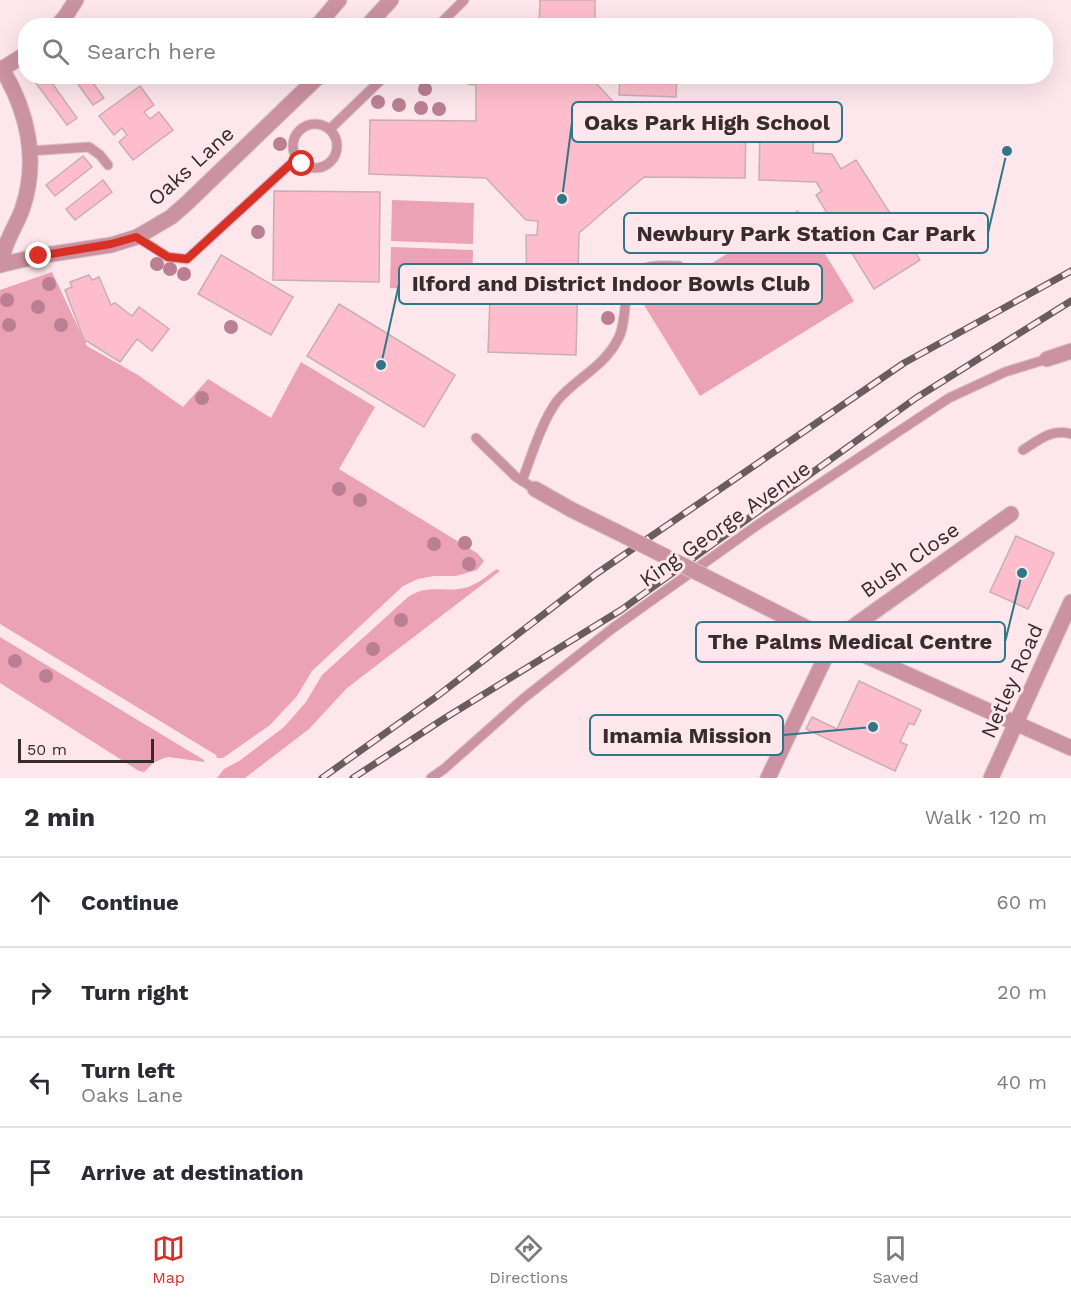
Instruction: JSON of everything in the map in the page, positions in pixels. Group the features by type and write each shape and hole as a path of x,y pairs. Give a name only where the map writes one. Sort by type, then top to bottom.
{"street":[{"path":"69,18 76,0"},
{"path":"324,18 339,0"},
{"path":"374,18 391,0"},
{"path":"1,69 18,59"},
{"name":"Oaks Lane","path":"1,69 9,81 21,110 29,137 30,151 29,178 25,198 0,265 111,244 136,237 171,217 311,84"},
{"name":"King George Avenue","path":"1047,359 1071,351"},
{"path":"529,485 572,510 832,641 1071,748"},
{"name":"Bush Close","path":"832,641 1011,514"},
{"name":"Netley Road","path":"991,778 1071,602"},
{"path":"768,778 832,641"}],"lane":[{"path":"446,18 464,0"},
{"path":"330,129 377,84"},
{"path":"317,124 330,129 337,142 335,157 330,163 316,169 308,168 296,159 292,145 294,138 303,127 317,124"},
{"path":"30,151 89,147 108,165"},
{"path":"136,237 168,257 187,259 296,159"},
{"path":"476,438 516,477 529,485 545,424 557,401 604,358 618,341 624,321 627,288 632,276 651,266 679,266"},
{"name":"King George Avenue","path":"431,778 532,691 613,628 756,526 949,398 1005,372 1047,359"},
{"path":"1023,450 1052,432 1071,434"}],"shaded area":[{"path":"392,200 474,203 473,244 391,241"},
{"path":"798,210 854,301 700,396 644,305"},
{"path":"391,247 473,250 472,291 390,288"},
{"path":"52,272 87,346 138,375 183,407 208,379 271,418 301,362 375,407 339,469 477,553 484,561 477,570 456,576 418,579 403,586 312,671 297,696 270,725 223,758 217,758 216,755 0,624 0,290"},
{"path":"497,569 500,571 347,688 309,729 245,778 217,778 224,769 239,761 284,727 306,702 322,675 408,597 423,591 468,587"},
{"path":"0,637 204,762 169,757 153,763 144,772 139,771 0,683"}],"building":[{"path":"540,0 595,0 595,18 539,18"},
{"path":"36,84 53,84 77,118 67,125"},
{"path":"78,84 94,84 104,98 93,105"},
{"path":"468,84 597,84 636,126 746,128 745,178 644,177 579,233 576,355 488,352 490,298 527,300 526,235 537,235 538,221 526,220 486,178 369,174 370,120 476,121 476,85"},
{"path":"620,84 677,84 676,97 619,95"},
{"path":"140,86 154,105 144,112 150,119 159,112 173,130 133,160 119,142 127,135 122,128 114,135 99,116"},
{"path":"760,127 804,129 804,133 814,133 813,153 832,154 841,169 856,160 920,260 874,289 816,195 822,191 816,182 759,180"},
{"path":"83,156 92,167 55,196 46,185"},
{"path":"103,180 112,192 75,220 66,209"},
{"path":"274,191 380,192 379,282 273,280"},
{"path":"221,255 293,297 271,335 198,294"},
{"path":"89,275 92,280 99,277 111,305 115,303 132,316 139,307 169,329 152,351 137,339 120,362 87,341 85,342 65,290 72,287 70,282"},
{"path":"339,304 455,375 424,427 307,356"},
{"path":"1016,536 1054,553 1028,609 990,592"},
{"path":"859,681 921,710 914,725 909,723 900,742 907,745 895,771 806,729 812,717 837,729"}],"railway":[{"path":"322,778 436,697 596,574 904,363 1071,271"},
{"path":"353,778 445,718 621,610 916,398 1071,301"}],"place":[{"name":"Newbury Park Station Car Park","path":"1007,151"},
{"name":"Oaks Park High School","path":"562,199"},
{"name":"Ilford and District Indoor Bowls Club","path":"381,365"},
{"name":"The Palms Medical Centre","path":"1022,573"},
{"name":"Imamia Mission","path":"873,727"}],"route":[{"path":"39,256 111,244 136,237 168,257 187,259 296,159 302,164"}]}
